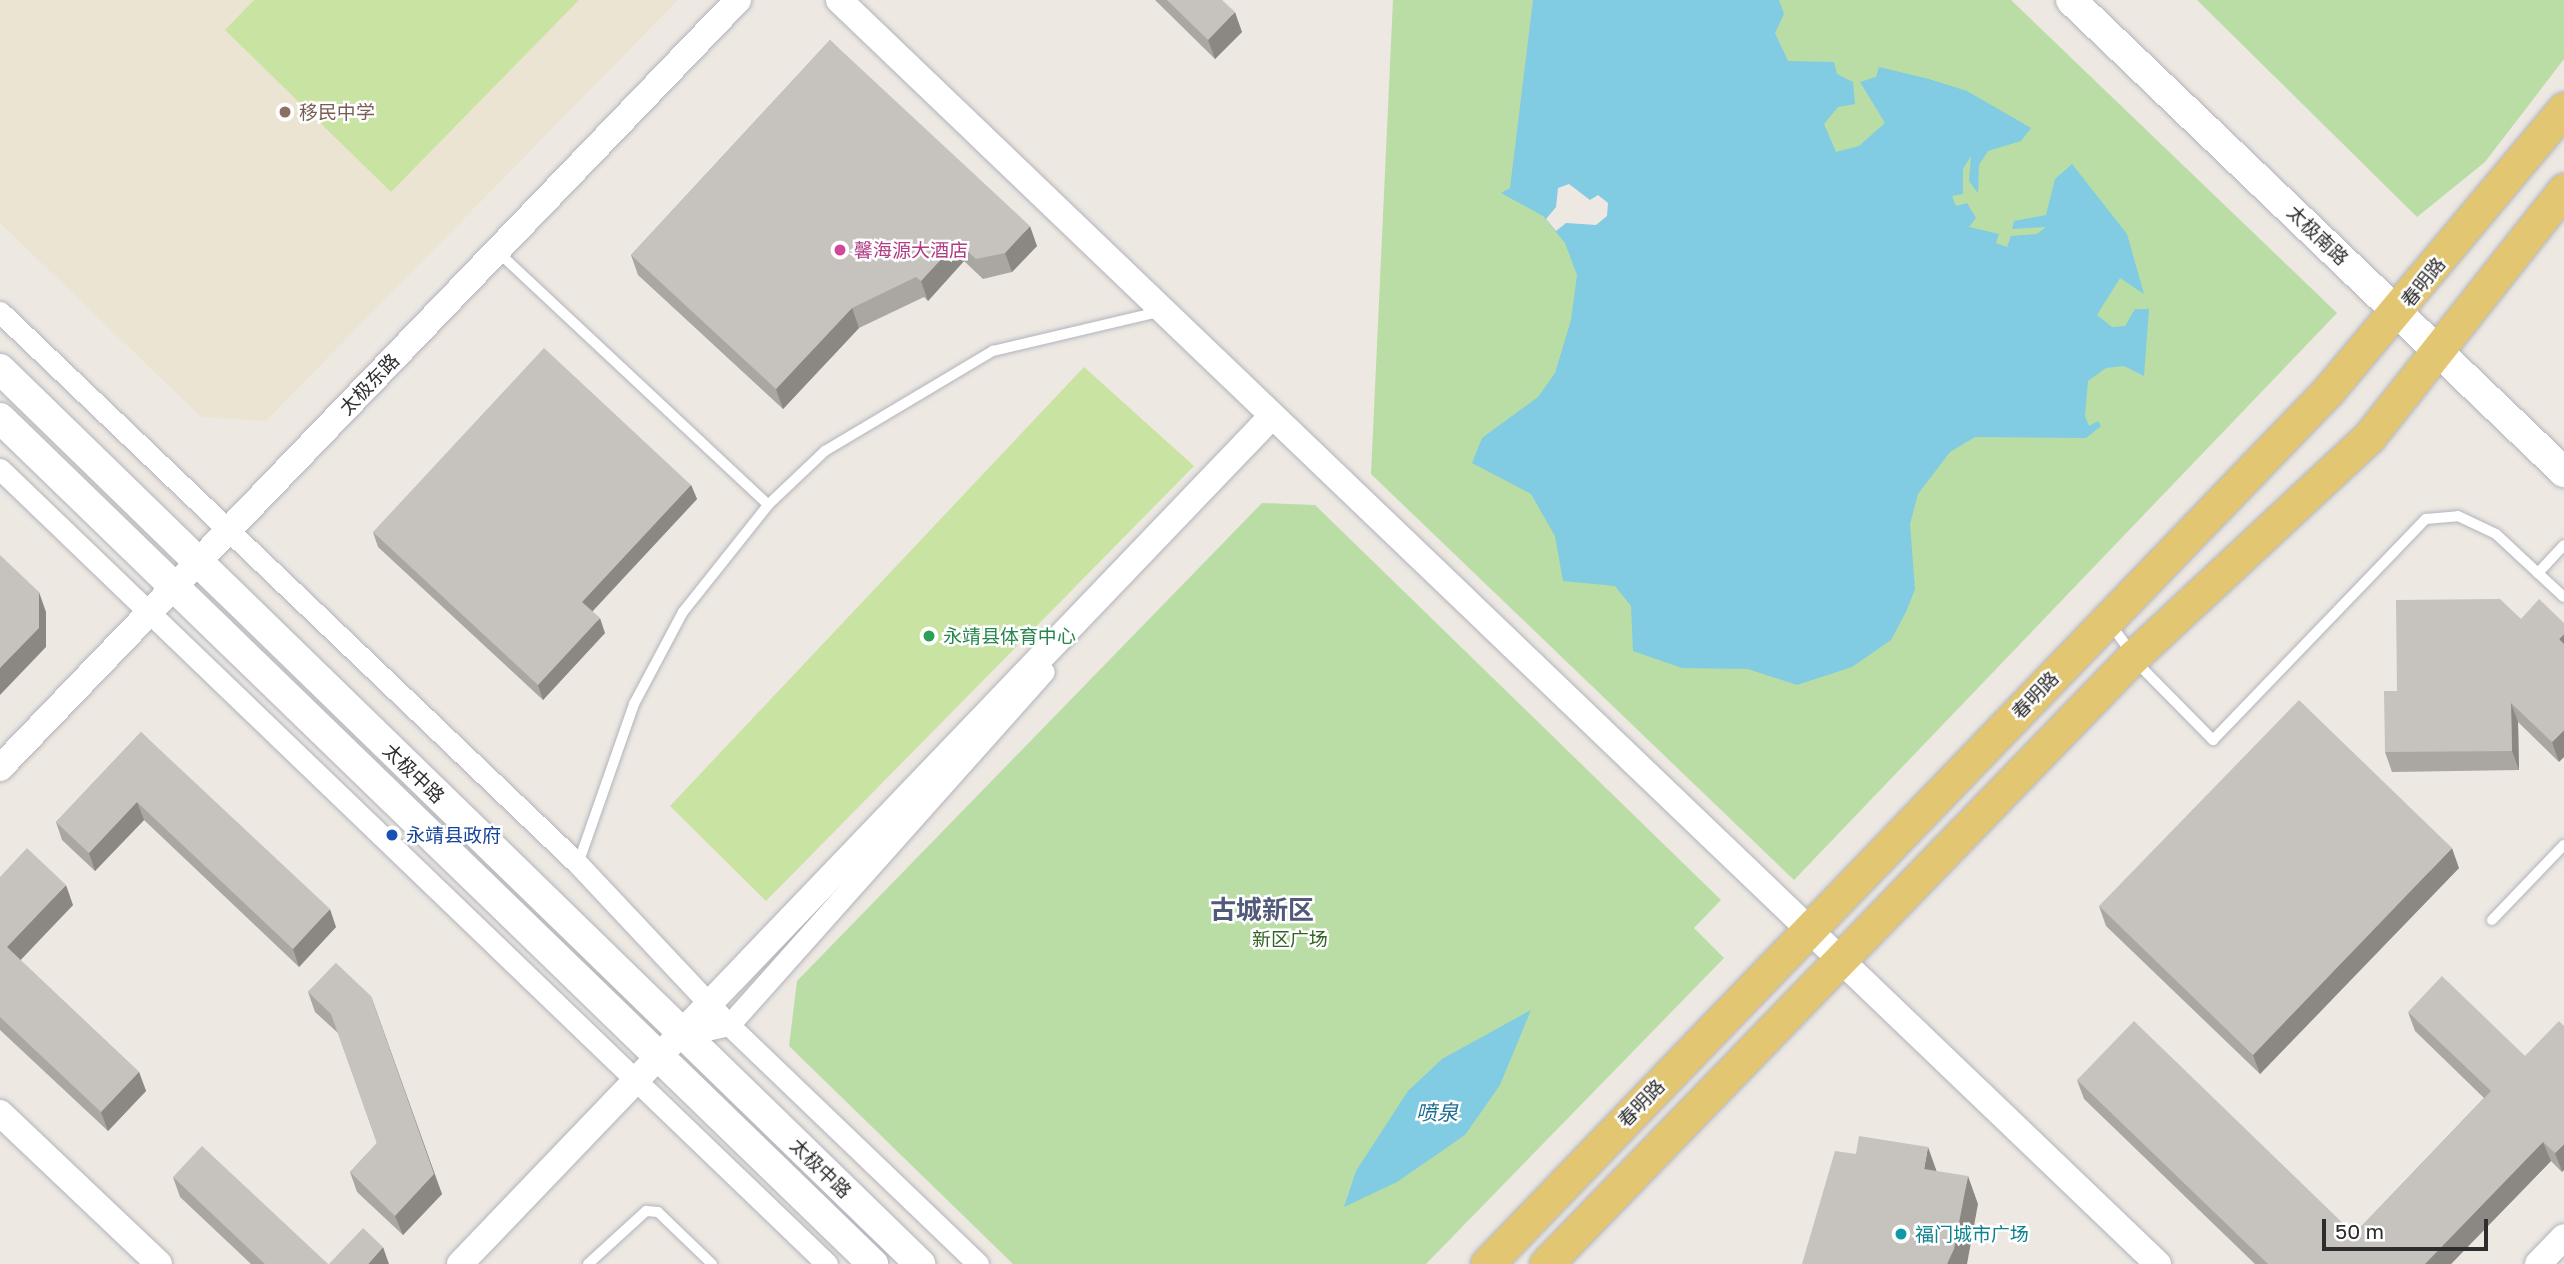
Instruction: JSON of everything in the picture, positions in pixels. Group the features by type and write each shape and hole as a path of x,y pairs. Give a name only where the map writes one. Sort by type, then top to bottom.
{"main road":[{"name":"太极南路","path":"2071,0 2564,472"},
{"name":"春明路","path":"1486,1264 2107,620 2399,312 2564,109"},
{"path":"1546,1264 2134,656 2369,437 2435,346 2564,190"},
{"name":"太极中路","path":"0,369 920,1264"},
{"name":"太极中路","path":"0,418 873,1264"}],"street":[{"name":"太极东路","path":"0,768 738,0"},
{"path":"839,0 1162,312 1812,926 2158,1264"},
{"path":"0,313 578,864 720,1015 978,1264"},
{"path":"466,1262 684,1035 720,1015 1272,416"},
{"path":"0,469 827,1264"},
{"path":"0,1113 159,1264"},
{"path":"2538,1264 2564,1237"}],"lane":[{"path":"497,251 768,505"},
{"path":"578,864 634,704 683,612 768,505 825,451 993,351 1162,312"},
{"path":"2107,620 2134,656 2213,740 2426,519 2458,516 2487,529 2564,597"},
{"path":"2538,573 2564,545"},
{"path":"2492,920 2564,845"},
{"path":"587,1264 646,1211 658,1212 712,1264"}],"shaded area":[{"name":"移民中学","path":"0,0 678,0 266,421 201,417 0,223"}],"green space":[{"path":"254,0 579,0 391,192 225,30"},
{"path":"1393,0 2011,0 2337,313 1794,880 1371,474"},
{"path":"2197,0 2564,0 2564,59 2485,162 2417,217"},
{"name":"永靖县体育中心","path":"1084,367 1194,466 766,901 670,806"},
{"name":"新区广场","path":"1262,503 1315,505 1721,900 1694,928 1724,958 1426,1264 1013,1264 789,1046 797,981"}],"water":[{"path":"1533,0 1779,0 1784,14 1775,33 1788,61 1834,62 1837,74 1853,82 1855,104 1838,107 1824,124 1836,152 1859,146 1885,123 1860,82 1876,77 1879,67 1929,79 1967,91 2031,128 2021,141 1988,151 1979,165 1978,193 1969,181 1971,156 1963,169 1963,194 1952,196 1956,206 1967,203 1976,218 1969,227 1999,234 1996,243 2007,247 2011,236 2037,234 2046,227 2012,229 2014,221 2046,215 2055,179 2072,164 2127,234 2144,294 2120,278 2097,315 2112,327 2125,326 2135,309 2149,309 2144,376 2124,366 2106,368 2088,381 2085,416 2089,426 2098,421 2101,426 2086,438 1975,437 1950,452 1918,494 1910,524 1915,589 1906,612 1891,640 1852,667 1797,685 1748,669 1682,668 1633,651 1631,606 1615,586 1563,581 1555,536 1531,494 1472,463 1482,438 1538,397 1555,373 1571,320 1577,275 1565,243 1543,216 1501,193 1510,188"},
{"name":"喷泉","path":"1531,1010 1500,1085 1465,1135 1397,1182 1344,1207 1356,1171 1408,1091 1442,1059"}],"pier":[{"path":"1569,184 1590,200 1598,195 1608,203 1607,216 1596,225 1566,223 1556,231 1546,219 1556,207 1558,188"}],"building":[{"path":"1167,0 1222,0 1235,12 1208,40"},
{"path":"830,40 1030,226 1005,253 976,259 957,242 921,281 916,277 852,308 776,389 631,255"},
{"path":"544,348 691,485 582,602 600,618 538,685 373,532"},
{"path":"0,555 39,592 39,628 0,668"},
{"path":"2500,599 2521,619 2539,599 2564,623 2564,634 2559,639 2564,644 2564,730 2552,742 2511,703 2512,751 2385,752 2384,691 2397,691 2396,600"},
{"path":"2299,700 2452,848 2253,1055 2099,906"},
{"path":"141,732 330,909 293,949 137,802 89,853 56,822"},
{"path":"27,848 66,885 7,947 139,1072 101,1112 0,1017 0,877"},
{"path":"336,963 371,996 434,1174 395,1216 350,1172 377,1143 331,1014 308,992"},
{"path":"2442,976 2525,1056 2559,1021 2564,1026 2564,1144 2555,1153 2543,1142 2425,1264 2268,1264 2077,1080 2134,1021 2354,1234 2491,1091 2408,1012"},
{"name":"福门城市广场","path":"1859,1136 1928,1147 1924,1169 1968,1176 1954,1249 1947,1264 1802,1264 1835,1151 1856,1154"},
{"path":"202,1146 328,1264 265,1264 173,1177"},
{"path":"363,1228 383,1247 368,1264 329,1264"}],"place":[{"name":"移民中学","path":"285,112"},
{"name":"馨海源大酒店","path":"840,250"},
{"name":"永靖县体育中心","path":"929,636"},
{"name":"永靖县政府","path":"392,835"},
{"name":"福门城市广场","path":"1901,1234"}],"district":[{"name":"古城新区","path":"1262,910"}]}
